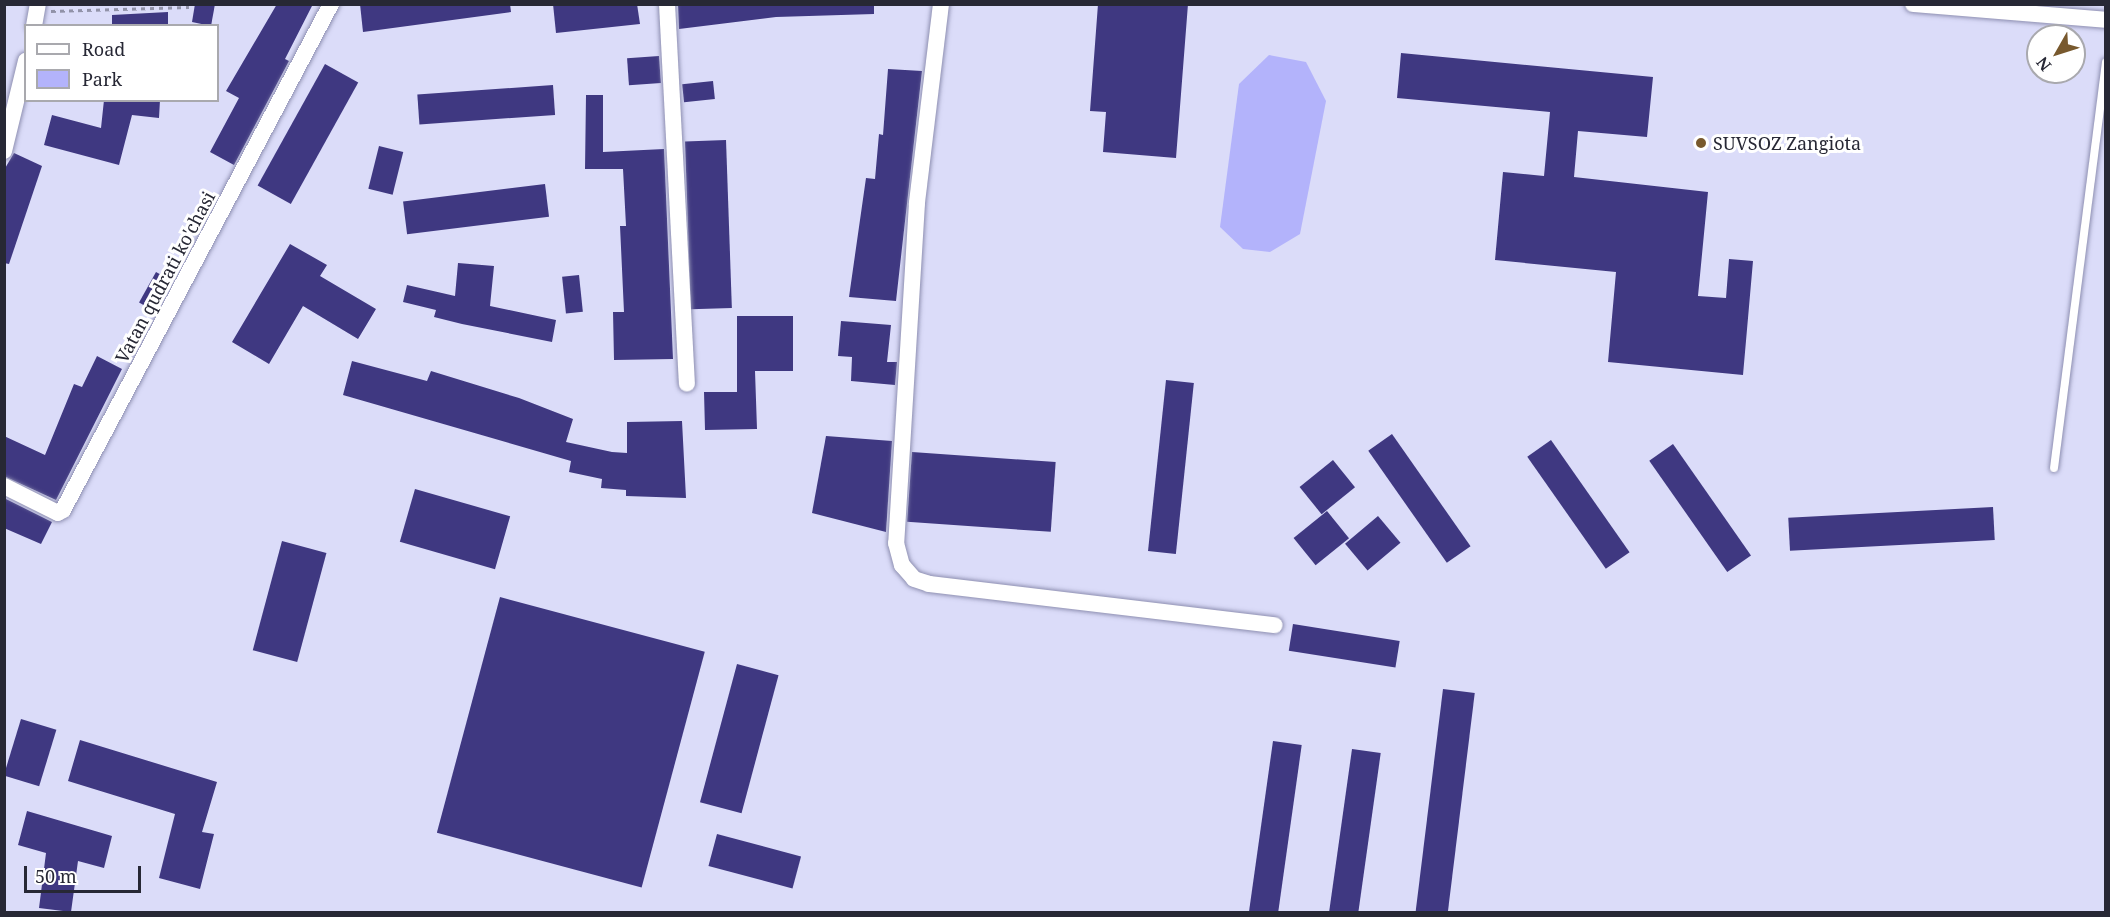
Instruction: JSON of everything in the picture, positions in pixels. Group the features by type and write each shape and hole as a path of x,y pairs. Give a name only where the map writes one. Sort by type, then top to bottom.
{"street":[{"name":"Vatan qudrati ko'chasi","path":"4,486 58,513 63,510 331,4"},
{"path":"667,4 687,383"},
{"path":"941,4 917,203 896,543 902,565 914,579 929,584 1275,625"},
{"path":"1912,4 2058,11 2106,20"},
{"path":"5,147 24,69"}],"lane":[{"path":"2054,468 2106,62"}],"path":[{"path":"36,14 189,7"}],"green space":[{"path":"1269,55 1306,62 1326,101 1300,234 1270,252 1243,249 1220,227 1239,84"}],"building":[{"path":"195,4 215,4 211,24 192,22"},
{"path":"277,4 313,4 285,59 289,61 234,165 210,152 239,98 226,91"},
{"path":"360,4 510,4 511,12 363,32"},
{"path":"553,4 637,4 640,24 556,33"},
{"path":"678,4 874,4 874,14 776,17 679,29"},
{"path":"1098,4 1188,4 1176,158 1103,152 1106,112 1090,111"},
{"path":"168,12 168,24 112,24 112,15"},
{"path":"1401,53 1653,77 1647,137 1578,131 1574,177 1708,192 1698,296 1726,298 1729,259 1753,261 1743,375 1608,362 1616,272 1495,260 1503,172 1544,176 1550,112 1397,98"},
{"path":"659,56 661,83 629,85 627,58"},
{"path":"325,64 358,82 291,204 258,186"},
{"path":"888,69 922,71 896,301 849,297 866,178 875,179 879,134 883,135"},
{"path":"713,81 715,99 684,102 682,84"},
{"path":"553,85 555,115 419,124 417,94"},
{"path":"586,95 603,95 603,152 664,149 673,359 614,360 613,312 624,312 620,226 626,226 623,169 585,169"},
{"path":"104,102 160,102 159,118 132,115 119,165 44,145 52,115 101,128"},
{"path":"726,140 732,308 691,309 685,141"},
{"path":"379,146 403,152 393,195 368,189"},
{"path":"14,153 42,166 9,264 4,263 4,170"},
{"path":"545,184 549,217 407,234 403,201"},
{"path":"290,244 327,265 320,276 376,309 358,339 303,306 269,364 232,342"},
{"path":"458,263 494,266 490,306 556,320 552,342 434,317 436,310 403,302 407,285 455,296"},
{"path":"156,272 172,281 155,311 139,303"},
{"path":"579,275 583,312 566,314 562,277"},
{"path":"737,316 793,316 793,371 755,371 757,429 705,430 704,392 737,392"},
{"path":"841,321 891,325 887,362 897,362 895,385 851,381 852,357 838,356"},
{"path":"97,356 122,369 56,500 4,476 4,436 45,455 74,384 82,387"},
{"path":"352,361 427,381 431,371 519,398 573,419 566,442 612,452 627,453 627,422 682,421 686,498 626,496 626,490 601,488 602,479 569,472 571,461 343,395"},
{"path":"1166,380 1194,383 1176,554 1148,551"},
{"path":"1392,434 1471,546 1447,563 1368,451"},
{"path":"826,436 892,441 886,532 812,513"},
{"path":"1551,440 1630,552 1606,569 1527,457"},
{"path":"1673,444 1751,555 1727,572 1649,461"},
{"path":"912,452 1056,462 1051,532 907,522"},
{"path":"1333,460 1355,487 1322,514 1300,487"},
{"path":"415,489 510,516 495,569 400,542"},
{"path":"4,498 52,522 41,544 4,528"},
{"path":"1993,507 1995,540 1790,551 1788,518"},
{"path":"1327,511 1349,538 1316,565 1294,538"},
{"path":"1378,516 1400,543 1368,570 1345,544"},
{"path":"282,541 326,553 297,662 253,650"},
{"path":"500,597 705,652 642,888 437,833"},
{"path":"1293,624 1400,641 1395,668 1289,651"},
{"path":"737,664 779,675 742,813 700,802"},
{"path":"1443,689 1475,693 1448,912 1416,912"},
{"path":"21,719 56,730 39,786 4,775"},
{"path":"80,740 217,782 202,832 214,834 200,889 159,878 175,814 68,781"},
{"path":"1273,741 1302,745 1278,912 1249,911"},
{"path":"1352,749 1381,753 1358,912 1329,911"},
{"path":"27,811 112,836 104,868 78,861 71,912 39,908 46,853 18,845"},
{"path":"717,834 801,857 792,888 708,866"}],"place":[{"name":"SUVSOZ Zangiota","path":"1701,143"}]}
